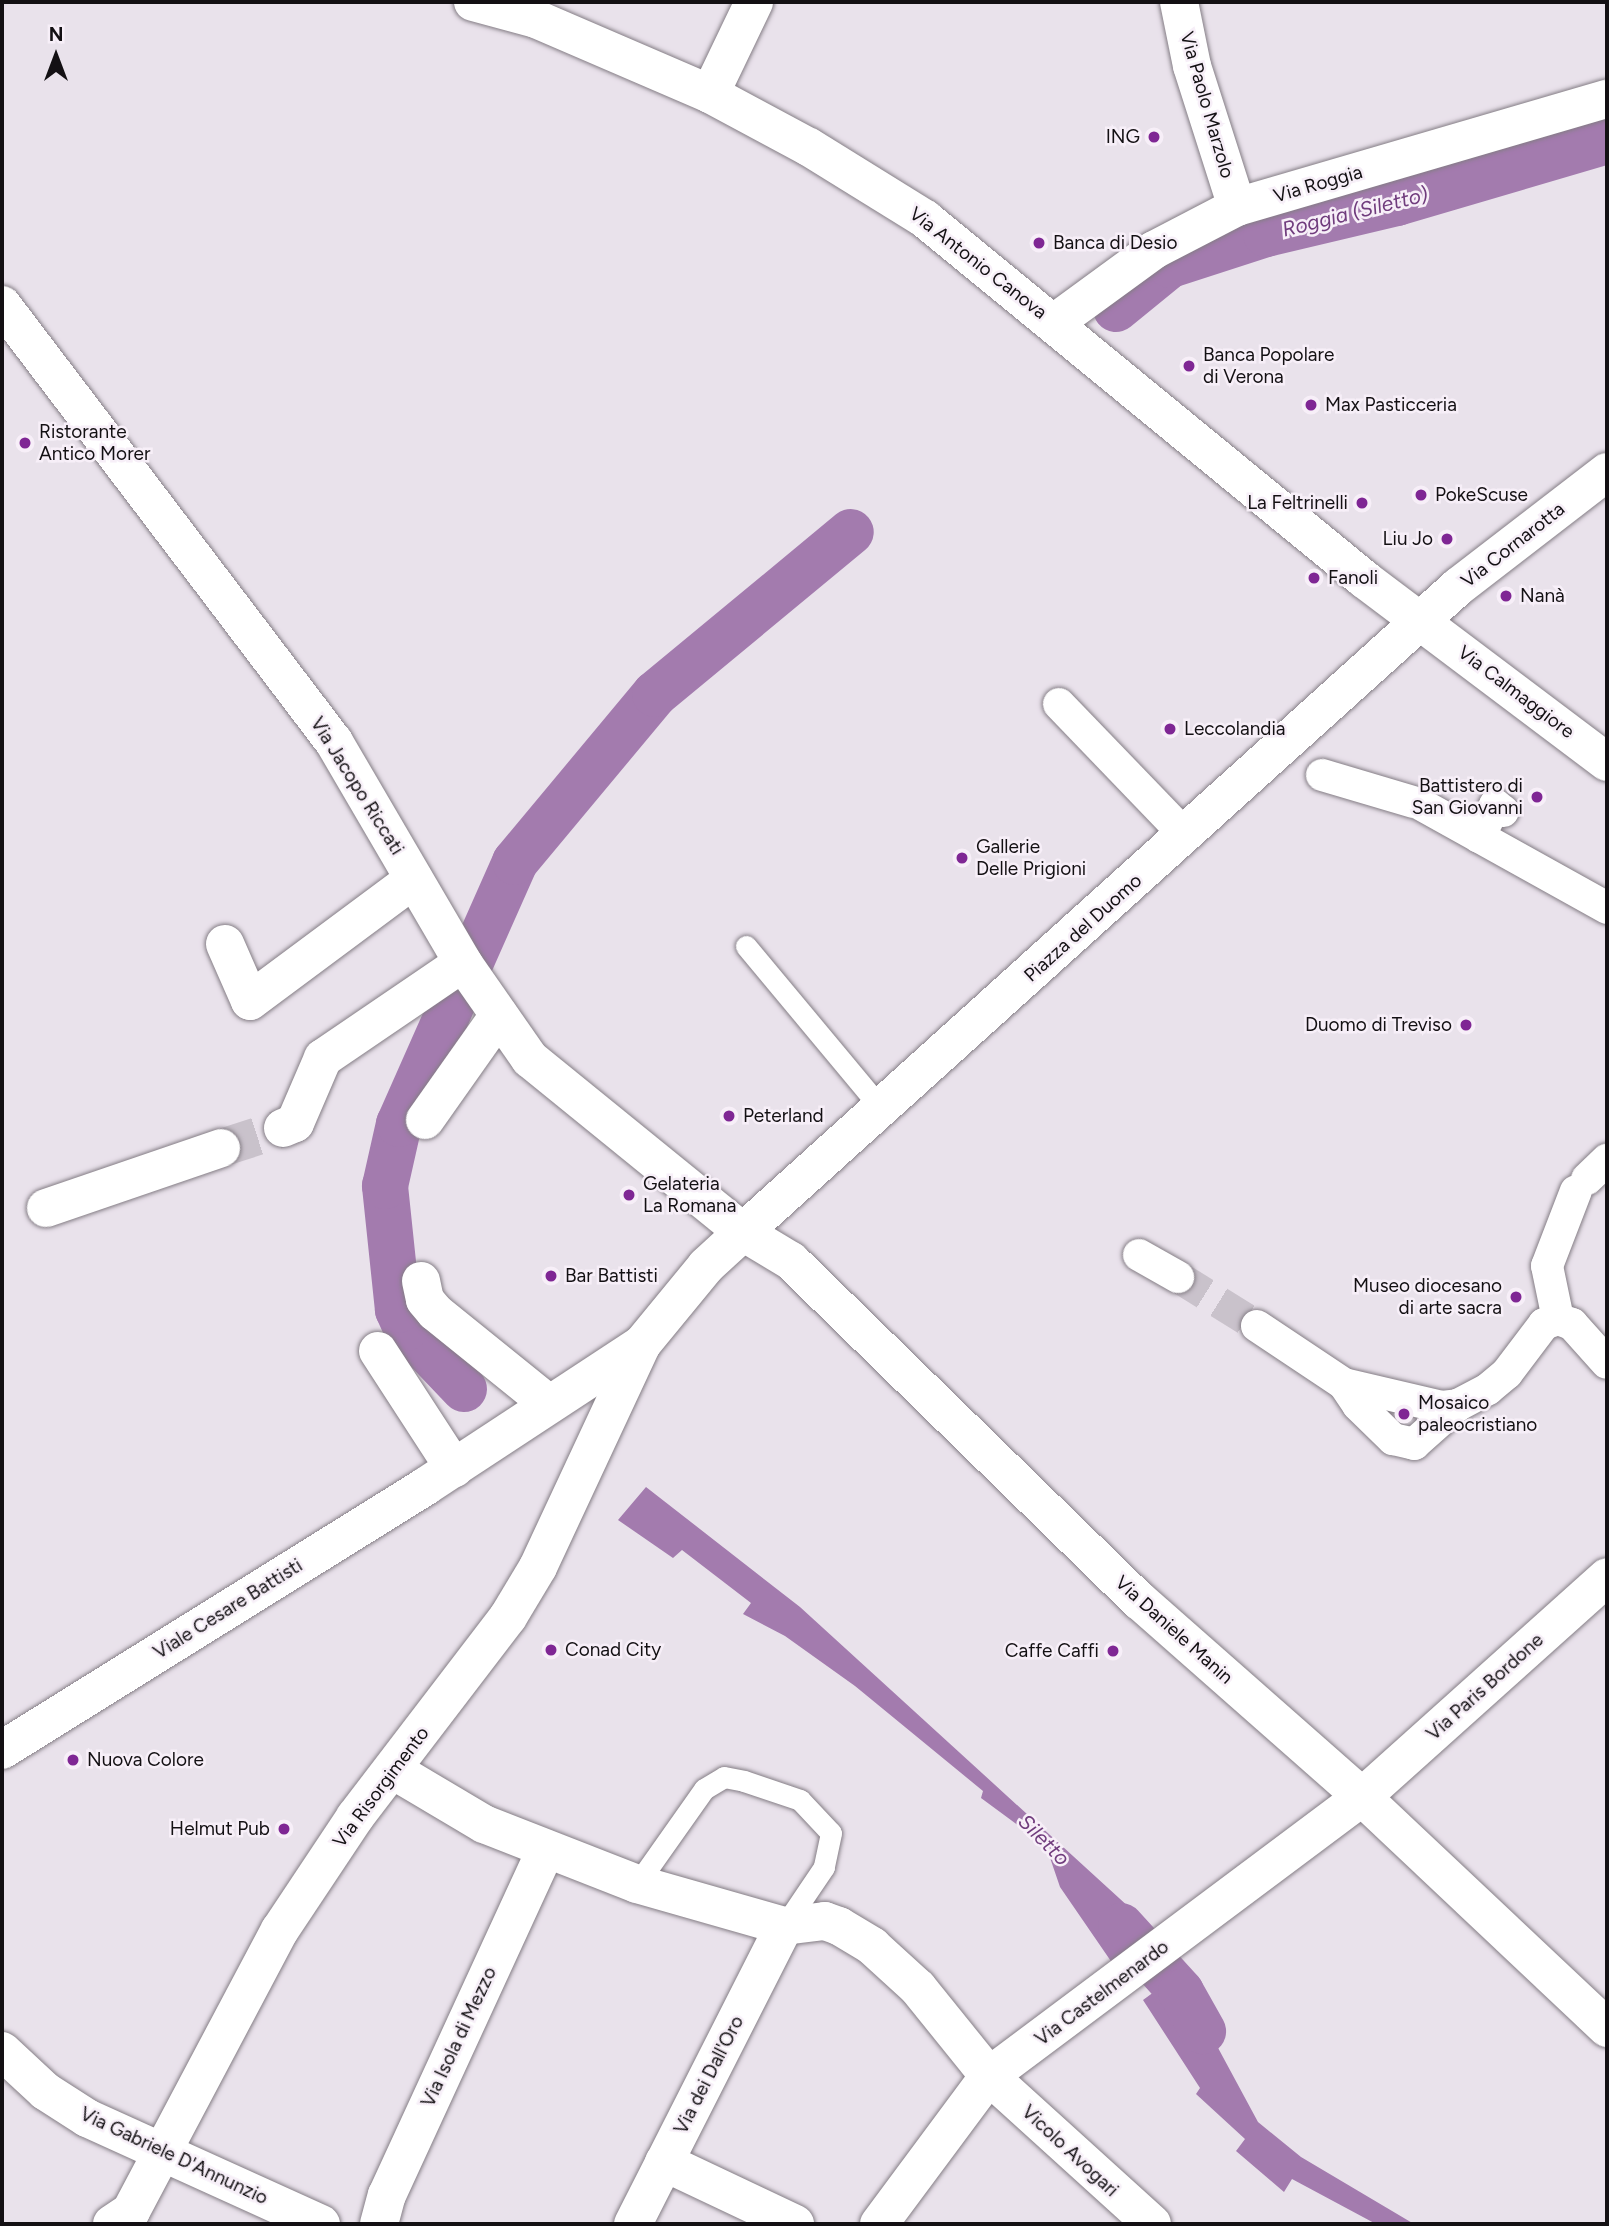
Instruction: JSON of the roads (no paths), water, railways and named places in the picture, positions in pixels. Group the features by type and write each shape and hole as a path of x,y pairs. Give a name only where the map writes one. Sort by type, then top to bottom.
{"street":[{"name":"Via Antonio Canova","path":"473,2 536,19 710,94 809,147 925,219 1423,623"},
{"path":"710,94 754,2"},
{"name":"Via Paolo Marzolo","path":"1181,2 1192,66 1237,207"},
{"name":"Via Roggia","path":"1054,323 1154,250 1237,207 1607,99"},
{"name":"Via Jacopo Riccati","path":"2,305 334,742 463,963 530,1059 743,1232"},
{"name":"Via Cornarotta","path":"1423,623 1459,586 1607,472"},
{"name":"Via Calmaggiore","path":"1423,623 1607,762"},
{"name":"Piazza del Duomo","path":"743,1232 1423,623"},
{"path":"1059,704 1186,836"},
{"path":"1322,775 1417,804 1607,908"},
{"path":"1479,837 1495,805 1503,811"},
{"path":"225,944 250,1001 414,879"},
{"path":"282,1128 295,1123 323,1058 463,963"},
{"path":"425,1120 499,1015"},
{"path":"46,1208 221,1148"},
{"path":"1558,1319 1547,1266 1590,1177"},
{"name":"Viale Cesare Battisti","path":"2,1750 454,1468 642,1344 706,1266 743,1232"},
{"name":"Via Daniele Manin","path":"743,1232 792,1261 1140,1601 1362,1797 1607,2028"},
{"path":"1139,1255 1178,1277"},
{"path":"421,1281 425,1300 435,1312 550,1404"},
{"path":"1558,1319 1572,1324 1607,1363"},
{"path":"1344,1384 1358,1405 1393,1438 1414,1444 1458,1405 1507,1373 1534,1334 1558,1319"},
{"path":"1257,1326 1344,1384 1442,1407 1458,1405"},
{"name":"Via Risorgimento","path":"112,2224 131,2211 164,2154 280,1930 355,1817 508,1617 538,1567 642,1344"},
{"path":"378,1351 454,1468"},
{"name":"Via Paris Bordone","path":"1362,1797 1607,1577"},
{"path":"393,1770 484,1824 545,1851 637,1884 784,1926"},
{"name":"Via Castelmenardo","path":"879,2224 989,2076 1132,1973 1362,1797"},
{"name":"Via Isola di Mezzo","path":"379,2224 396,2174 545,1851"},
{"name":"Vicolo Avogari","path":"784,1926 825,1921 872,1946 918,1988 989,2076 1152,2224"},
{"name":"Via dei Dall'Oro","path":"633,2224 784,1926"},
{"name":"Via Gabriele D'Annunzio","path":"2,2051 45,2091 87,2118 321,2224"},
{"path":"664,2162 796,2224"}],"lane":[{"path":"746,946 882,1108"},
{"path":"637,1884 704,1789 724,1777 744,1781 800,1800 831,1833 824,1867 784,1926"}],"water":[{"path":"646,1487 800,1607 1165,1940 1117,1970 1060,1887 1046,1846 981,1798 983,1791 855,1686 785,1636 743,1614 751,1603 682,1550 673,1558 618,1520"},
{"path":"1184,1970 1210,2033 1258,2122 1301,2157 1414,2224 1376,2224 1292,2179 1284,2192 1236,2151 1245,2139 1196,2094 1200,2088 1143,2000"}],"waterway":[{"name":"Roggia (Siletto)","path":"1116,309 1170,265 1266,234 1397,203 1607,141"},
{"path":"464,1389 406,1328 398,1310 385,1186 399,1124 515,862 655,694 851,532"},
{"name":"Siletto","path":"1121,1926 1181,1992 1203,2031"}],"tunnel":[{"path":"221,1148 283,1128"},
{"path":"1178,1277 1257,1326"}],"place":[{"name":"ING","path":"1154,137"},
{"name":"Banca di Desio","path":"1039,243"},
{"name":"Banca Popolare di Verona","path":"1189,366"},
{"name":"Max Pasticceria","path":"1311,405"},
{"name":"Ristorante Antico Morer","path":"25,443"},
{"name":"PokeScuse","path":"1421,495"},
{"name":"La Feltrinelli","path":"1362,503"},
{"name":"Liu Jo","path":"1447,539"},
{"name":"Fanoli","path":"1314,578"},
{"name":"Nanà","path":"1506,596"},
{"name":"Leccolandia","path":"1170,729"},
{"name":"Battistero di San Giovanni","path":"1537,797"},
{"name":"Gallerie Delle Prigioni","path":"962,858"},
{"name":"Duomo di Treviso","path":"1466,1025"},
{"name":"Peterland","path":"729,1116"},
{"name":"Gelateria La Romana","path":"629,1195"},
{"name":"Bar Battisti","path":"551,1276"},
{"name":"Museo diocesano di arte sacra","path":"1516,1297"},
{"name":"Mosaico paleocristiano","path":"1404,1414"},
{"name":"Conad City","path":"551,1650"},
{"name":"Caffe Caffi","path":"1113,1651"},
{"name":"Nuova Colore","path":"73,1760"},
{"name":"Helmut Pub","path":"284,1829"}]}
